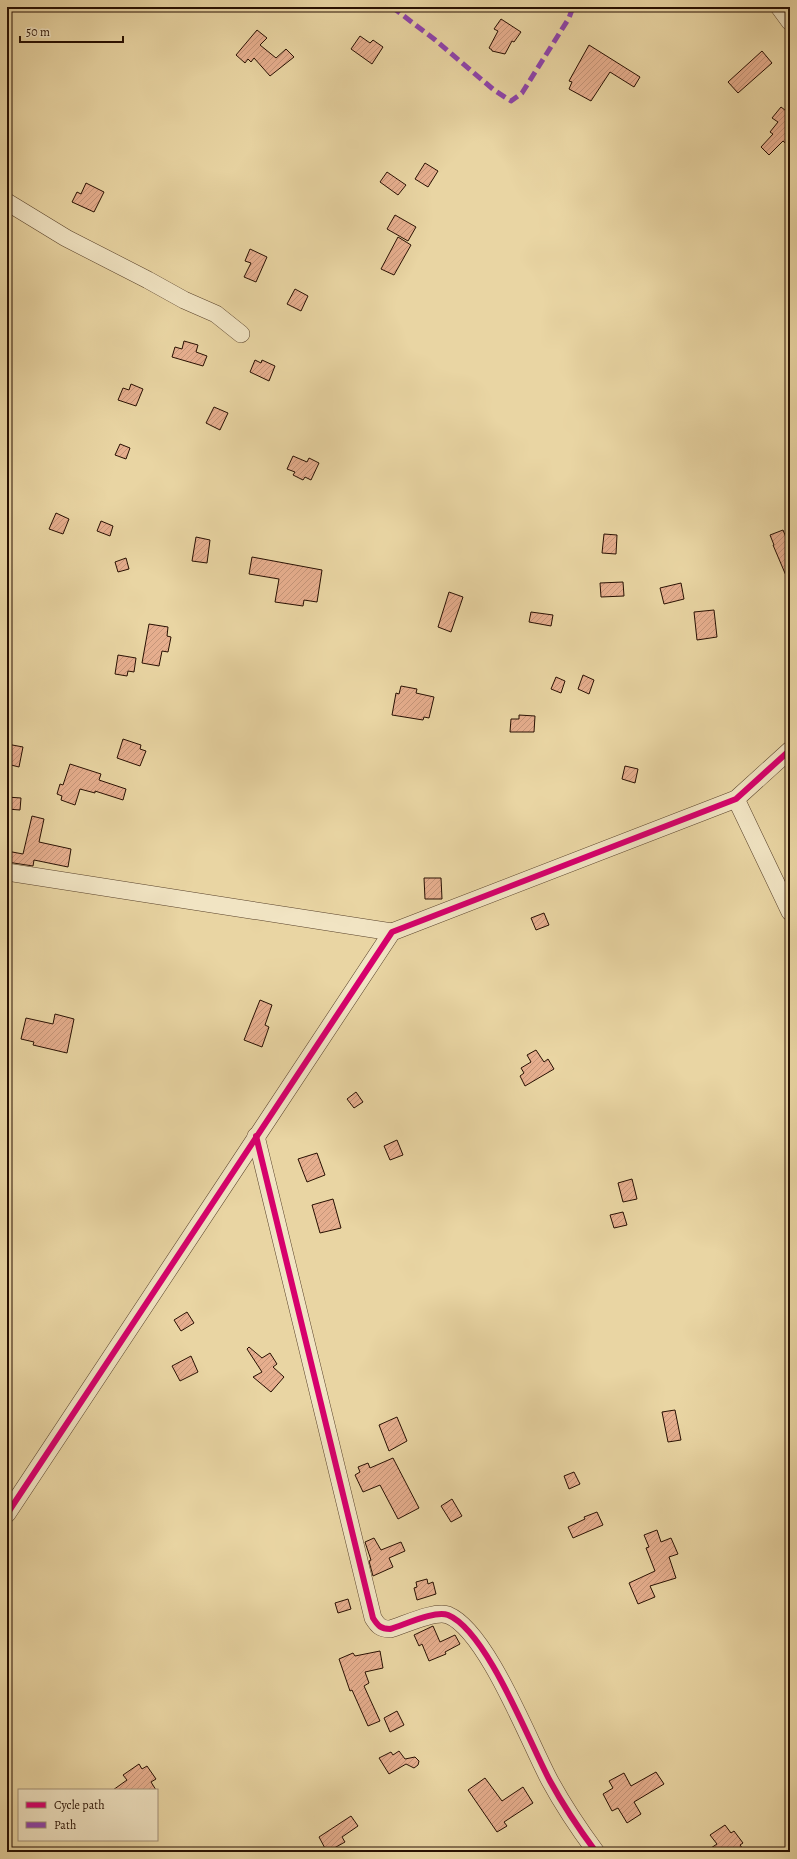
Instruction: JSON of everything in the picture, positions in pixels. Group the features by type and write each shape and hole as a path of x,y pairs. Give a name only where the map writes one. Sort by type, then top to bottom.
{"street":[{"path":"779,7 790,22"},
{"path":"7,202 66,238 184,300 216,314 241,334"},
{"path":"7,872 392,932 736,799 790,750"},
{"path":"736,799 790,912"},
{"path":"7,1514 392,932"},
{"path":"256,1136 374,1618 378,1626 382,1629 390,1629 437,1614 447,1614 467,1628 502,1682 550,1781 581,1832 596,1852"}],"building":[{"path":"501,19 521,32 514,42 512,41 505,54 492,51 489,48 498,31 494,29"},
{"path":"257,30 267,38 260,45 276,58 286,49 294,57 270,76 254,58 251,62 248,59 245,63 236,55"},
{"path":"360,36 370,43 373,40 383,47 372,64 351,49"},
{"path":"589,45 640,77 634,87 610,72 591,101 569,89 572,82 569,81"},
{"path":"762,51 772,63 738,93 728,82"},
{"path":"781,107 790,114 790,147 783,141 769,155 761,147 773,134 770,132 778,122 772,118"},
{"path":"425,163 438,171 428,187 415,179"},
{"path":"387,172 406,185 398,195 380,182"},
{"path":"86,183 104,192 94,212 72,202 77,192 81,194"},
{"path":"395,215 416,227 408,241 387,229"},
{"path":"398,237 411,245 394,275 381,269"},
{"path":"250,249 267,257 256,282 244,277 251,263 245,261"},
{"path":"295,289 308,296 301,311 287,304"},
{"path":"184,341 198,345 196,352 207,356 203,366 172,357 175,347 182,349"},
{"path":"255,360 261,363 262,360 275,366 269,381 250,372"},
{"path":"131,384 143,389 136,406 118,400 123,388 129,390"},
{"path":"214,407 228,413 220,430 206,423"},
{"path":"120,444 130,448 126,459 115,455"},
{"path":"293,456 307,462 309,458 319,463 311,480 305,477 303,480 293,475 295,472 287,469"},
{"path":"56,513 69,519 63,534 49,529"},
{"path":"101,521 113,526 110,536 97,531"},
{"path":"783,530 790,547 790,585 770,535"},
{"path":"604,534 617,535 616,554 602,553"},
{"path":"196,537 210,540 207,563 192,561"},
{"path":"252,557 322,570 317,602 304,600 303,606 275,602 279,579 249,574"},
{"path":"126,558 129,569 118,572 115,562"},
{"path":"623,582 624,596 601,597 600,583"},
{"path":"681,583 684,599 664,604 660,588"},
{"path":"449,592 463,597 451,632 438,627"},
{"path":"714,610 717,637 697,640 694,612"},
{"path":"531,612 553,615 551,626 529,622"},
{"path":"149,624 168,627 167,636 171,637 168,652 162,651 159,666 142,663"},
{"path":"118,655 136,658 134,672 128,671 127,676 115,674"},
{"path":"583,675 594,680 589,694 578,689"},
{"path":"556,677 565,681 561,693 551,689"},
{"path":"401,686 417,689 416,693 434,697 429,718 424,717 423,720 392,715 396,693 399,694"},
{"path":"519,715 535,716 534,732 510,732 511,719 519,719"},
{"path":"123,739 141,745 140,749 146,751 140,766 117,758"},
{"path":"7,744 23,747 19,767 7,764"},
{"path":"70,764 101,774 99,780 126,789 123,800 95,791 95,793 80,789 75,805 61,800 62,796 57,794 60,784 63,785"},
{"path":"625,766 638,769 635,783 622,779"},
{"path":"7,797 21,798 20,810 7,809"},
{"path":"32,816 44,819 39,842 71,849 68,867 34,860 33,866 7,862 7,851 23,854"},
{"path":"424,878 441,878 442,899 425,899"},
{"path":"544,913 549,925 536,930 531,918"},
{"path":"260,1000 272,1005 265,1025 269,1027 262,1047 244,1040"},
{"path":"55,1014 74,1019 67,1053 33,1045 34,1042 21,1039 26,1018 53,1024"},
{"path":"536,1050 544,1062 548,1059 554,1069 525,1086 520,1076 524,1073 521,1068 531,1062 527,1055"},
{"path":"356,1092 363,1102 354,1108 347,1099"},
{"path":"397,1140 403,1155 390,1160 384,1146"},
{"path":"317,1153 325,1175 307,1182 298,1159"},
{"path":"632,1179 637,1199 623,1202 618,1183"},
{"path":"333,1199 341,1228 320,1233 312,1205"},
{"path":"623,1212 627,1225 614,1228 610,1215"},
{"path":"187,1312 194,1323 181,1331 174,1320"},
{"path":"249,1347 262,1358 270,1353 277,1364 273,1367 284,1377 271,1392 253,1377 262,1372 247,1349"},
{"path":"191,1356 198,1372 180,1381 172,1366"},
{"path":"675,1410 681,1440 668,1442 662,1412"},
{"path":"397,1417 407,1441 389,1451 379,1425"},
{"path":"393,1458 419,1508 398,1519 380,1485 363,1492 355,1475 360,1472 358,1467 368,1463 370,1468"},
{"path":"574,1472 580,1484 569,1489 564,1476"},
{"path":"452,1499 462,1516 451,1522 441,1506"},
{"path":"597,1512 603,1525 573,1538 568,1527 585,1519 584,1517"},
{"path":"657,1530 661,1542 671,1538 678,1554 669,1557 676,1578 650,1586 655,1597 638,1604 629,1583 655,1571 646,1548 649,1547 644,1535"},
{"path":"374,1538 381,1550 401,1542 405,1551 389,1558 393,1567 373,1576 369,1561 371,1560 365,1542"},
{"path":"427,1579 428,1584 433,1582 436,1594 417,1600 414,1588 417,1587 416,1582"},
{"path":"348,1599 351,1609 338,1613 335,1603"},
{"path":"433,1626 440,1642 455,1635 460,1644 445,1652 446,1654 429,1661 422,1644 419,1646 414,1635"},
{"path":"380,1651 383,1668 365,1672 369,1683 364,1686 380,1721 368,1726 352,1690 350,1691 339,1659 353,1653 355,1656"},
{"path":"397,1711 404,1725 390,1732 384,1718"},
{"path":"399,1751 405,1759 415,1757 419,1761 418,1765 414,1768 406,1764 389,1774 379,1758 391,1752 393,1755"},
{"path":"139,1764 142,1769 147,1766 156,1779 151,1782 155,1789 114,1789 127,1780 123,1775"},
{"path":"656,1772 664,1784 634,1802 641,1814 627,1823 618,1808 612,1811 603,1794 613,1788 609,1781 624,1773 631,1786"},
{"path":"485,1778 502,1801 523,1787 533,1803 504,1822 507,1826 497,1832 468,1790"},
{"path":"351,1816 358,1826 342,1837 345,1842 327,1852 319,1837"},
{"path":"725,1825 731,1833 734,1831 743,1843 740,1845 745,1852 705,1852 717,1844 710,1835"}],"marked path":[{"path":"392,7 434,39 494,90 511,101 522,93 569,18 573,7"}],"cycle path":[{"path":"7,1514 392,932 736,799 790,750"},
{"path":"256,1136 373,1618 376,1623 387,1629 428,1616 442,1614 448,1615 463,1625 492,1664 506,1689 550,1781 583,1835 596,1852"}]}
